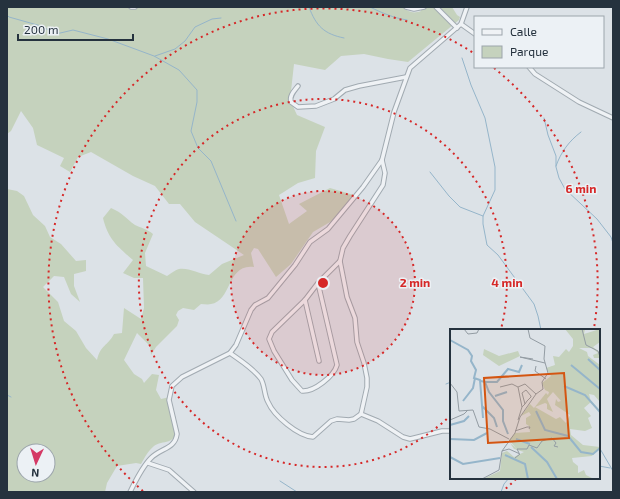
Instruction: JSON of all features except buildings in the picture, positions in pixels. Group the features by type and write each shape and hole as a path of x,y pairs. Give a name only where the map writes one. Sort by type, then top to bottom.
{"street":[{"path":"406,7 414,9 424,7"},
{"path":"436,7 456,28"},
{"path":"130,492 143,468 151,458 174,444 176,439 177,434 169,400 172,386 182,377 230,353 236,345 251,310 255,305 268,298 295,265 310,242 328,229 363,187 382,160 394,112 410,68 461,24 467,7"},
{"path":"461,24 474,33"},
{"path":"530,68 535,74 579,102 613,118"},
{"path":"298,86 292,93 290,99 291,102 298,107 316,106 334,99 345,90 406,77"},
{"path":"230,353 254,370 263,383 269,405 278,416 299,433 313,437 330,421 337,419 354,419 361,414 368,387 367,378 364,362 357,342 355,318 347,297 340,261 343,248 383,184 385,173 382,160"},
{"path":"318,283 337,365 335,370 317,387 307,391 302,391 292,380 286,368 274,351 269,339 272,332 304,300 318,283 340,261"},
{"path":"304,300 319,361"},
{"path":"361,414 378,421 403,437 410,439 442,431 450,431"},
{"path":"148,463 169,470 194,492"}],"green space":[{"path":"7,7 402,7 409,11 418,12 421,11 421,7 452,7 460,17 459,20 408,62 364,54 341,56 325,70 294,64 290,100 297,115 325,127 316,151 315,178 298,183 279,195 289,224 307,211 299,204 330,188 354,195 337,218 313,232 291,264 276,277 258,249 254,248 251,253 254,267 245,267 239,271 234,276 223,296 218,301 210,304 201,304 194,310 183,308 178,311 176,315 179,320 177,326 156,347 151,355 150,346 137,333 124,360 134,374 142,379 144,383 152,374 159,375 156,390 161,399 170,397 176,420 176,433 172,440 154,446 148,452 141,464 136,463 117,466 107,483 105,492 7,492 7,189 17,191 24,196 33,215 45,226 50,237 61,244 76,261 86,260 86,271 74,274 74,286 80,302 71,294 64,277 54,276 43,287 58,302 64,321 76,331 86,348 97,360 100,351 114,334 122,333 124,308 141,319 144,308 143,278 134,278 123,273 133,260 110,237 105,225 103,218 111,208 135,225 153,234 145,253 146,266 167,276 179,269 209,275 222,264 244,255 195,222 180,204 169,204 155,186 133,176 91,152 78,157 70,172 60,166 64,158 37,145 33,128 21,111 11,131 7,134"}],"waterway":[{"path":"309,7 318,24 322,28 331,34 344,38"},
{"path":"370,7 388,15 407,20"},
{"path":"7,15 9,17 41,26 56,34 73,30 108,39 154,56 179,70 197,90 197,102 191,131 198,148 211,161 236,221"},
{"path":"155,56 175,49 185,41 195,27 212,19 221,18"},
{"path":"462,58 471,85 485,118 495,167 495,190 483,216 487,245 498,255 534,304 541,329"},
{"path":"544,118 548,135 556,156 556,167 559,178 565,189 597,219 611,237 613,243"},
{"path":"556,166 566,147 581,132"},
{"path":"430,172 460,207 483,216"},
{"path":"446,384 450,382"},
{"path":"7,395 11,397"},
{"path":"600,449 613,471"},
{"path":"600,466 610,468"},
{"path":"501,492 504,484 508,479"},
{"path":"280,481 297,492"}]}
